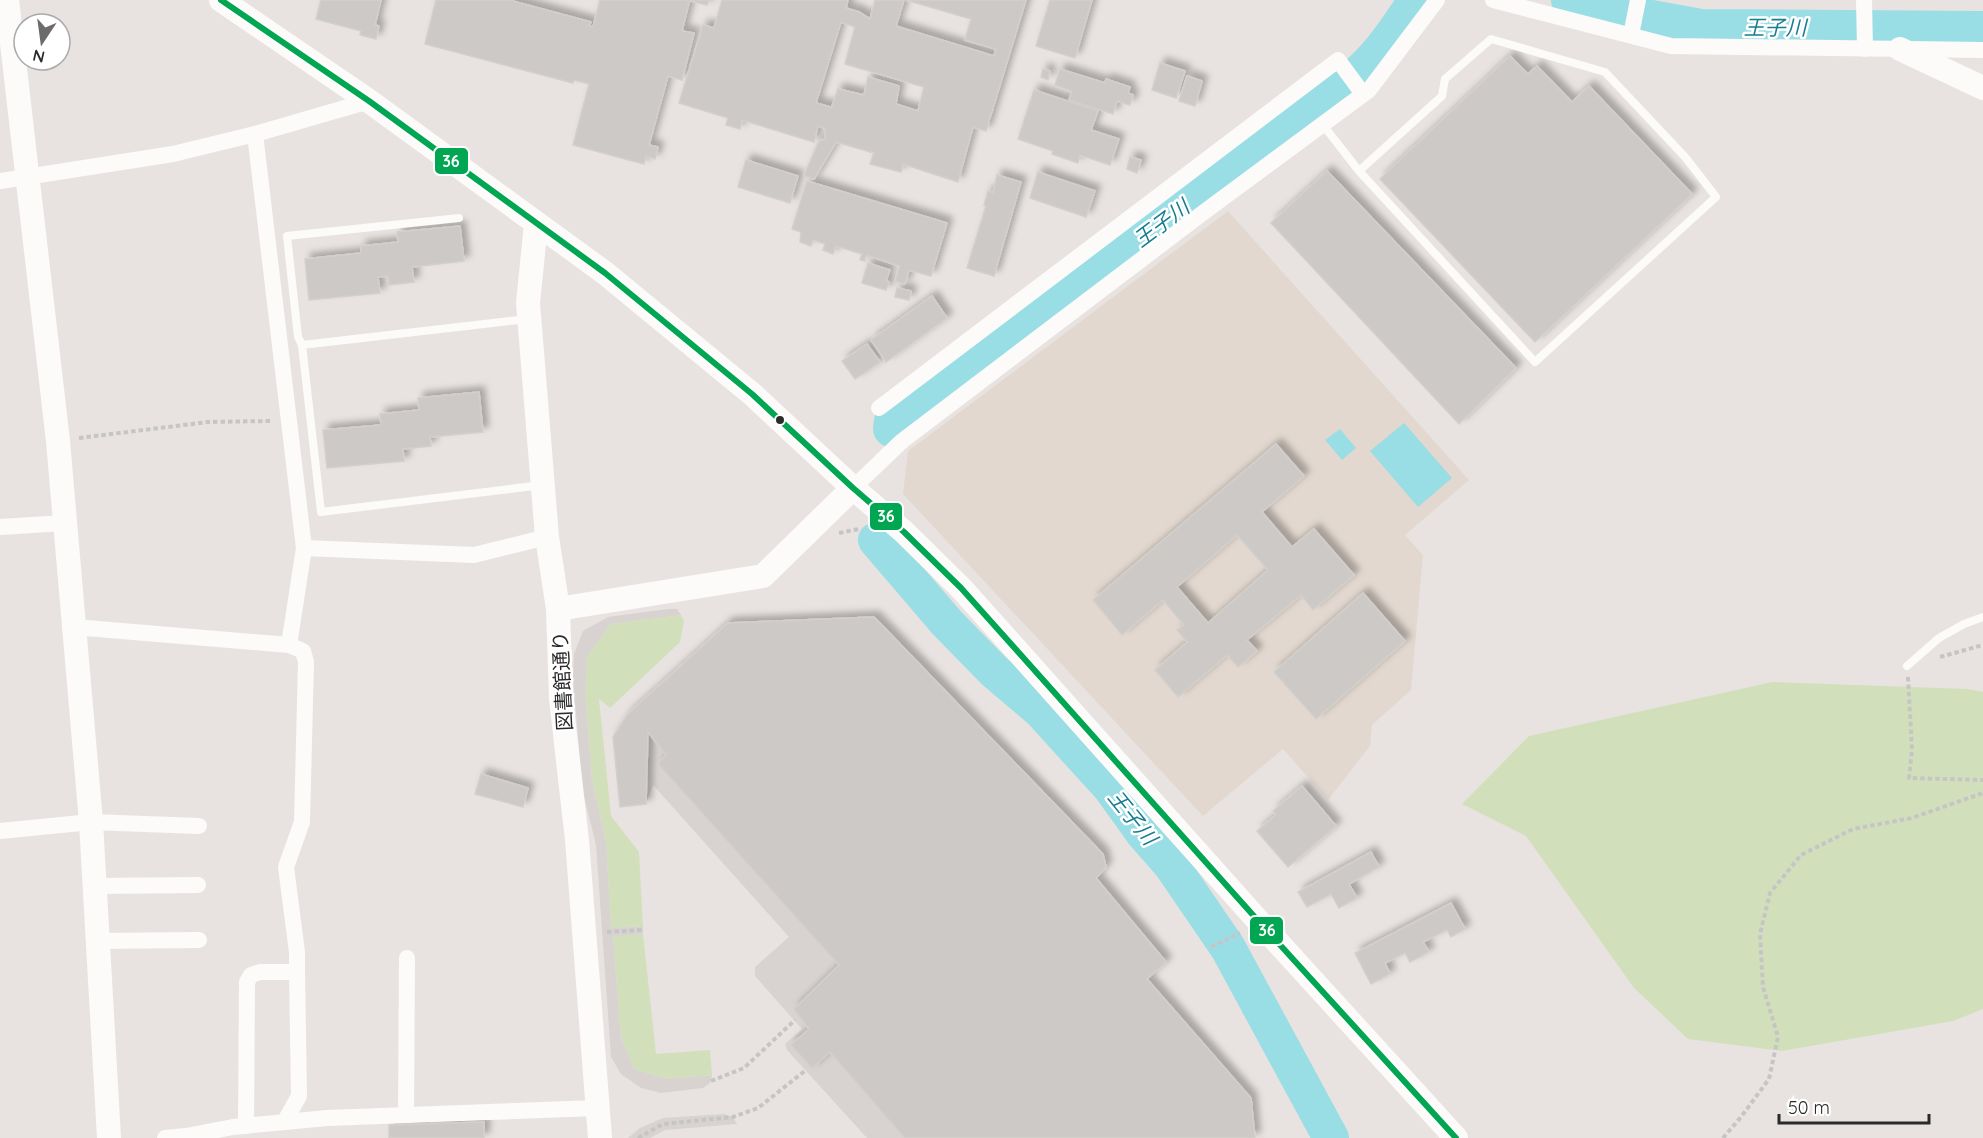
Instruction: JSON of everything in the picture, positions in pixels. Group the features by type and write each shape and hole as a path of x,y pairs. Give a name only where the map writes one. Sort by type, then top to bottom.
{"street":[{"path":"7,0 58,441 96,886 109,1138"},
{"path":"221,0 369,101 604,273 752,394 904,532 961,588 1456,1138"},
{"path":"558,609 762,576 902,441 1369,90 1437,0"},
{"path":"1493,0 1632,32 1671,45 1864,45 1900,49 1983,50"},
{"path":"1632,32 1638,2"},
{"path":"1864,7 1864,45"},
{"path":"1900,49 1983,88"},
{"path":"879,408 1338,60 1363,94"},
{"path":"0,181 173,154 255,134 369,101"},
{"path":"255,134 304,548 289,645"},
{"name":"図書館通り","path":"536,224 528,303 529,319 547,537 558,609 561,699 577,840 600,1138"},
{"path":"0,527 64,523"},
{"path":"304,548 474,555 547,537"},
{"path":"74,627 289,645 303,651 306,662 302,822 286,867 297,952 299,1096 285,1121"},
{"path":"0,831 91,822 199,826"},
{"path":"96,886 198,885"},
{"path":"99,941 199,940"},
{"path":"406,1114 407,958"},
{"path":"246,1126 247,982 251,975 261,972 297,972"},
{"path":"165,1138 285,1121 406,1114 597,1108"}],"lane":[{"path":"1323,125 1359,171 1535,362 1716,197 1686,158 1605,72 1491,39 1445,79 1442,96 1359,171"},
{"path":"459,218 287,236 321,512 543,485"},
{"path":"302,345 529,319"},
{"path":"1907,666 1940,638 1964,624 1983,617"}],"path":[{"path":"58,441 208,422 290,421"},
{"path":"1940,657 1983,645"},
{"path":"1907,666 1912,750 1909,778 1983,780"},
{"path":"1723,1138 1769,1079 1778,1037 1763,987 1760,934 1770,893 1801,855 1852,829 1912,818 1983,793"},
{"path":"607,932 643,930"},
{"path":"1211,947 1236,935"},
{"path":"711,1081 744,1068 795,1020"},
{"path":"638,1138 663,1124 733,1117 758,1108 806,1070"}],"shaded area":[{"path":"1228,211 1469,480 1405,535 1423,555 1411,690 1372,725 1370,746 1328,800 1283,749 1203,816 903,494 908,451"},
{"path":"677,609 681,615 611,624 588,655 585,689 592,781 606,841 611,928 643,926 643,934 613,937 621,1037 634,1069 667,1079 712,1075 710,1083 703,1088 661,1093 641,1088 621,1074 611,1057 596,845 582,788 573,676 574,654 583,631 608,617"},
{"path":"648,732 666,755 658,765 839,965 809,1029 791,1046 812,1068 830,1052 905,1138 867,1138 787,1050 785,1044 802,1029 755,976 755,967 789,937 653,785 646,804"},
{"path":"724,1114 733,1117 737,1124 665,1130 650,1138 628,1138 640,1128 663,1118"}],"green space":[{"path":"681,615 684,621 680,642 610,708 599,699 611,816 639,852 643,926 611,928 606,841 592,781 585,689 588,655 611,624"},
{"path":"1772,682 1968,689 1983,692 1983,1009 1953,1021 1782,1051 1688,1039 1634,988 1526,836 1462,804 1529,736"},
{"path":"643,934 656,1054 710,1050 712,1075 667,1079 634,1069 621,1037 613,937"}],"water":[{"path":"1404,423 1452,478 1418,507 1370,451"},
{"path":"1340,429 1356,448 1342,460 1325,440"}],"building":[{"path":"321,0 381,0 375,25 379,26 376,39 360,35 361,31 316,19"},
{"path":"436,0 509,0 591,22 589,26 593,27 600,0 709,0 707,5 691,1 689,3 682,31 694,33 682,80 668,76 649,145 658,147 655,159 646,156 644,164 573,145 589,84 574,80 573,83 425,44"},
{"path":"722,0 848,0 846,8 870,19 875,0 904,0 896,26 994,56 996,49 965,40 971,19 906,0 1026,0 986,131 973,127 958,182 903,164 901,172 870,164 874,153 836,142 814,179 804,176 819,141 825,139 825,128 818,126 814,142 742,120 740,129 726,125 728,118 679,103 703,25 714,28","holes":["841,22 855,27 845,64 924,87 918,111 896,104 899,86 868,77 864,95 838,89 831,109 831,107 816,103"]},
{"path":"1050,0 1092,0 1075,58 1036,46"},
{"path":"1510,56 1528,74 1537,66 1572,102 1589,86 1692,194 1535,342 1380,179"},
{"path":"1160,63 1185,71 1176,98 1152,90"},
{"path":"1043,69 1050,71 1048,80 1041,77"},
{"path":"1060,69 1105,83 1106,79 1130,87 1128,93 1133,95 1130,105 1117,101 1113,114 1069,100 1072,91 1055,85"},
{"path":"1187,76 1202,81 1195,106 1179,101"},
{"path":"1034,90 1098,111 1091,130 1119,139 1110,165 1080,155 1078,163 1052,154 1053,151 1018,139"},
{"path":"1130,157 1141,160 1137,173 1127,169"},
{"path":"746,160 798,176 790,203 738,187"},
{"path":"1327,171 1516,368 1459,424 1271,223"},
{"path":"1038,172 1095,191 1086,217 1030,198"},
{"path":"997,175 1021,182 994,276 967,268 986,206 984,205 988,191 993,193"},
{"path":"807,181 947,223 931,276 909,270 905,284 895,281 900,266 866,255 865,261 860,260 862,254 836,246 833,254 823,250 825,244 813,240 811,246 800,242 801,232 792,229"},
{"path":"460,226 464,261 412,267 414,282 389,285 388,276 378,277 380,293 309,300 305,259 361,253 361,246 398,242 397,232"},
{"path":"868,263 890,270 886,290 862,283"},
{"path":"897,288 911,291 909,300 895,297"},
{"path":"932,296 947,318 886,362 871,340"},
{"path":"867,344 880,362 855,379 842,361"},
{"path":"479,392 483,432 430,437 431,446 403,449 404,461 327,468 323,430 381,425 380,414 419,410 418,398"},
{"path":"1276,444 1304,476 1262,512 1292,547 1314,529 1354,575 1313,610 1301,595 1247,640 1257,651 1238,667 1227,655 1178,697 1155,670 1187,642 1177,630 1184,625 1163,600 1122,635 1093,600","holes":["1237,535 1268,570 1208,623 1177,587"]},
{"path":"1363,593 1405,641 1316,719 1274,672"},
{"path":"874,617 1103,854 1106,867 1096,878 1166,962 1147,979 1251,1098 1255,1138 905,1138 830,1052 812,1068 791,1045 809,1029 794,1009 839,965 658,764 666,755 648,732 646,804 620,807 613,737 628,714 728,623"},
{"path":"481,774 528,788 523,807 475,794"},
{"path":"1302,786 1336,826 1288,867 1257,831 1276,815 1273,811"},
{"path":"1371,852 1379,867 1349,884 1357,898 1339,908 1331,894 1307,907 1298,892"},
{"path":"1451,903 1465,929 1451,937 1447,930 1423,942 1429,952 1410,962 1405,953 1385,963 1390,974 1371,984 1355,953"},
{"path":"484,1122 484,1138 389,1138 389,1125"}],"waterway":[{"name":"王子川","path":"891,429 892,421 1348,82 1380,50 1416,0"},
{"name":"王子川","path":"1569,0 1608,10 1701,27 1983,29"},
{"name":"王子川","path":"876,540 947,623 994,671 1040,710 1111,788 1144,834 1172,866 1228,948 1331,1138"}],"transit line":[{"name":"36","path":"221,0 369,101 605,273 752,394 904,532 961,588 1456,1138"}]}
